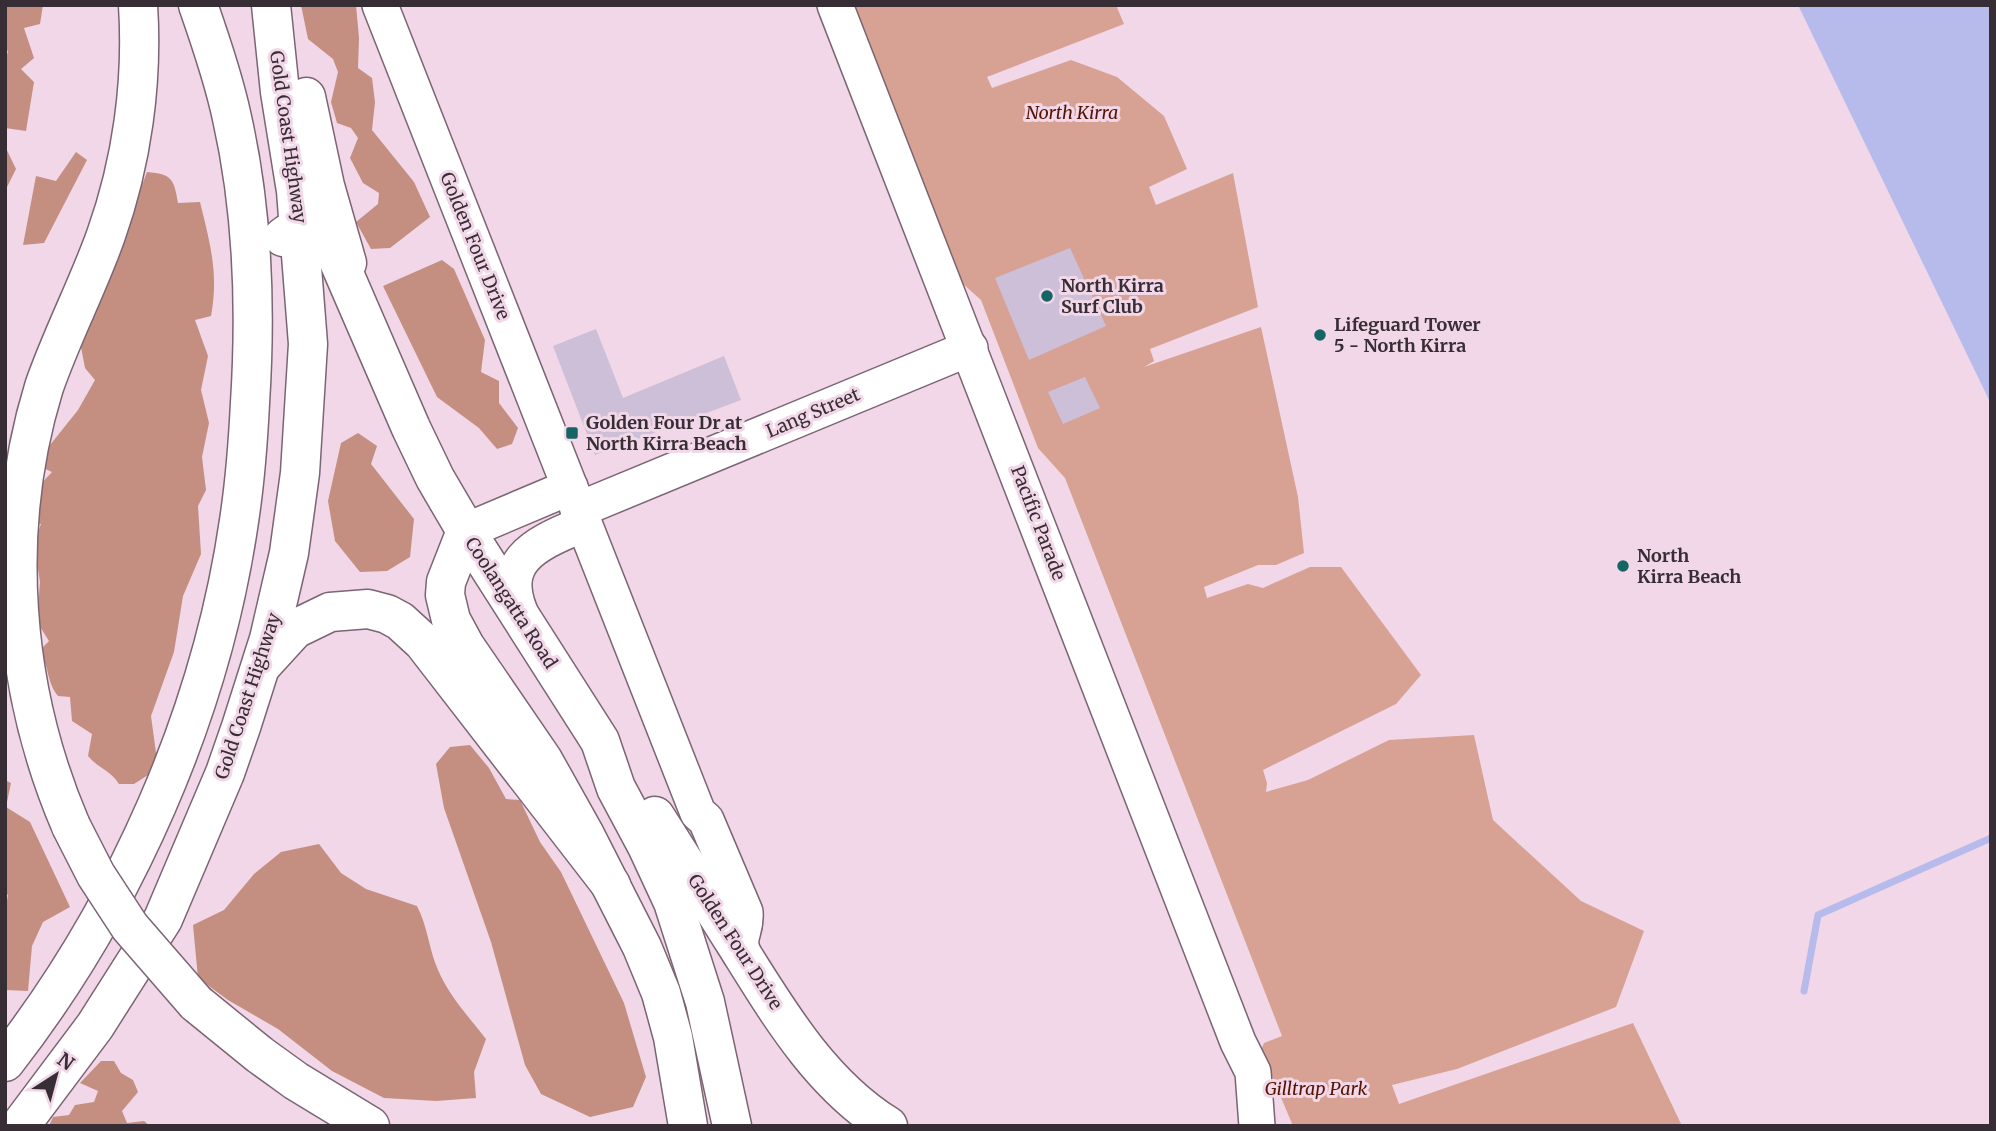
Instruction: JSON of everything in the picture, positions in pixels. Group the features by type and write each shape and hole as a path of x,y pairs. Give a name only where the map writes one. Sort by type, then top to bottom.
{"main road":[{"path":"138,5 139,71 134,117 120,190 102,245 44,388 30,439 19,511 15,566 21,660 38,737 71,827 96,876 130,927 196,1003 269,1062 370,1126"},
{"path":"198,5 232,118 245,195 252,276 253,360"},
{"path":"272,6 304,88 324,186 370,332"},
{"name":"Gold Coast Highway","path":"20,1126 95,1026 163,919 225,773 261,666 289,552 301,460 308,344 300,228 280,92 272,6"},
{"path":"5,1062 36,1022 95,930 123,877 180,749 216,634 232,561 239,521 253,360 264,283 272,250 287,233 300,228 314,232 332,249 411,428 435,478 466,531"},
{"name":"Coolangatta Road","path":"466,531 600,741 616,788 673,902 705,1002 732,1126"},
{"name":"Coolangatta Road","path":"466,531 445,588 447,607 454,627 543,760 642,947 661,993 673,1037 688,1126"},
{"path":"261,666 296,629 330,612 369,609 400,621 423,642 611,885"},
{"name":"Golden Four Drive","path":"600,741 638,788 747,962 800,1040 830,1079 849,1098 888,1126"}],"street":[{"name":"Golden Four Drive","path":"380,5 698,813 706,821 746,916 739,943 747,962"},
{"name":"Pacific Parade","path":"835,5 1238,1042 1252,1072 1257,1126"},
{"name":"Lang Street","path":"577,507 970,348"},
{"path":"466,531 577,507"},
{"path":"528,628 519,610 515,590 517,573 528,552 542,542 577,507"},
{"path":"677,850 727,870"},
{"name":"Pacific Parade","path":"1231,1126 1240,1094 1238,1042"}],"green space":[{"path":"854,5 1116,5 1124,24 987,77 992,88 1071,60 1117,77 1164,116 1187,169 1149,187 1156,205 1233,173 1258,307 1150,349 1154,361 1144,367 1261,327 1298,497 1304,553 1276,565 1258,565 1204,587 1207,598 1248,584 1263,588 1310,567 1341,567 1421,675 1396,704 1263,770 1267,783 1266,792 1308,780 1389,740 1474,735 1493,820 1581,901 1644,931 1616,1007 1457,1069 1392,1085 1399,1104 1633,1023 1682,1126 1293,1126 1261,1050 1264,1043 1282,1036 1065,478 1038,448 981,300 961,282"}],"shaded area":[{"path":"5,5 43,5 40,24 24,28 34,58 21,69 34,82 26,131 5,128 5,55 8,53 5,42"},
{"path":"301,5 356,5 358,68 372,78 375,102 372,130 414,182 430,217 390,248 371,249 356,222 378,204 379,193 363,183 350,158 358,138 351,128 337,123 331,102 338,72 333,59 308,39"},
{"path":"5,146 16,169 5,191"},
{"path":"76,152 87,160 44,243 23,245 36,176 56,181"},
{"path":"147,172 162,174 170,179 178,203 200,202 210,245 214,272 211,316 195,320 208,356 201,390 209,423 202,457 206,490 198,506 201,554 183,596 174,652 151,716 157,760 148,775 134,784 119,784 88,756 92,734 72,721 70,697 58,696 39,651 49,641 37,622 40,582 34,543 41,524 31,522 37,488 52,472 41,467 46,450 78,410 95,380 85,368 81,347"},
{"path":"442,260 454,269 485,340 481,372 499,381 499,403 518,428 512,444 497,449 479,428 437,397 383,286"},
{"path":"358,433 377,446 371,464 414,519 410,557 387,571 360,572 335,541 328,501 341,443"},
{"path":"470,745 489,768 506,799 520,800 540,842 561,872 624,1003 646,1077 633,1107 590,1117 541,1094 525,1065 491,942 444,808 436,764 450,747"},
{"path":"5,780 11,783 6,807 30,822 70,907 43,922 32,946 28,991 5,990 5,912 8,895 5,893"},
{"path":"319,844 341,873 366,889 417,906 443,980 486,1039 474,1072 476,1098 436,1101 384,1098 332,1071 278,1029 228,1000 198,978 193,925 224,910 254,874 281,852"},
{"path":"101,1061 114,1061 121,1073 133,1080 138,1092 122,1111 127,1123 144,1121 150,1126 49,1126 53,1117 69,1115 75,1105 94,1102 98,1091 80,1083"}],"water":[{"path":"1798,5 1991,5 1991,404"}],"building":[{"name":"North Kirra Surf Club","path":"1070,248 1106,326 1029,360 995,278"},
{"path":"596,329 623,398 724,356 741,400 595,455 553,346"},
{"path":"1085,377 1100,408 1063,424 1048,392"}],"waterway":[{"path":"1804,991 1818,915 1991,838"}],"place":[{"name":"North Kirra Surf Club","path":"1047,296"},
{"name":"Lifeguard Tower 5 - North Kirra","path":"1320,335"},
{"name":"Golden Four Dr at North Kirra Beach","path":"572,433"},
{"name":"North Kirra Beach","path":"1623,566"}],"park label":[{"name":"North Kirra","path":"1072,113"},
{"name":"Gilltrap Park","path":"1316,1089"}]}
